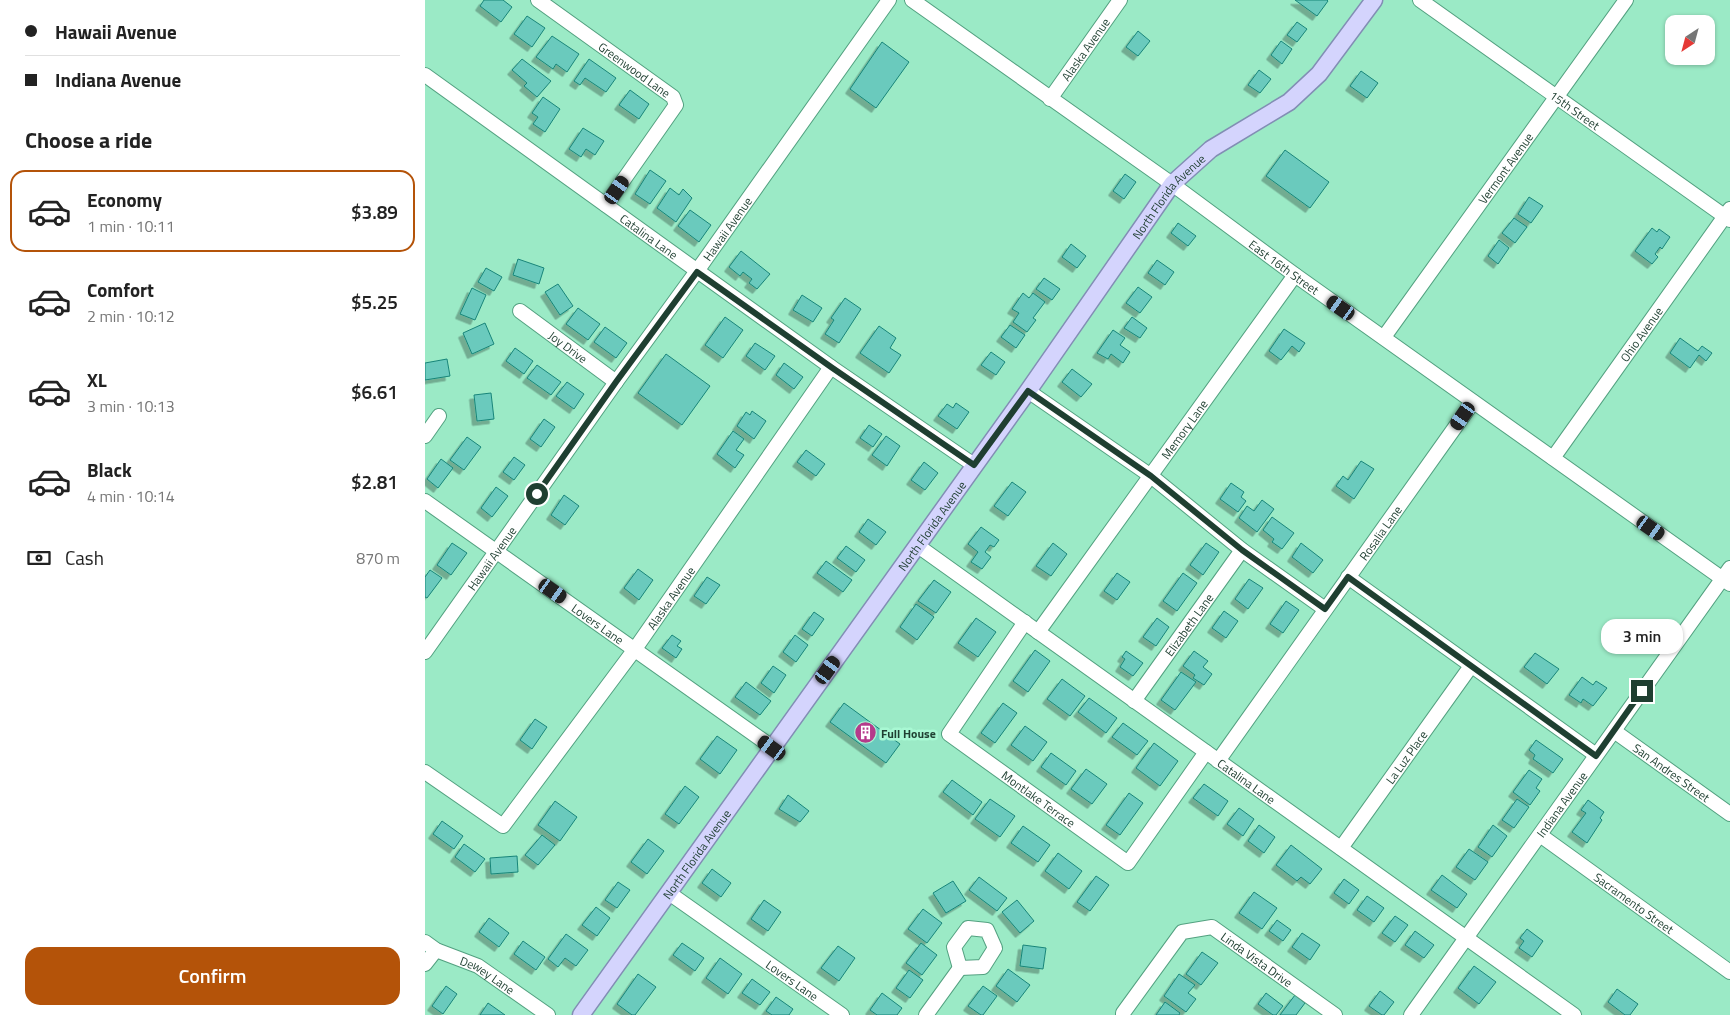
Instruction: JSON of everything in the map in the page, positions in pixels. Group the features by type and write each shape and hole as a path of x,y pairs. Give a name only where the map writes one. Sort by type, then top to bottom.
{"main road":[{"name":"North Florida Avenue","path":"583,1014 1028,391 1172,184 1211,149 1289,102 1319,74 1374,0"}],"street":[{"name":"Greenwood Lane","path":"538,0 673,97 676,106 607,205"},
{"name":"Hawaii Avenue","path":"425,652 889,0"},
{"name":"East 16th Street","path":"912,0 1172,184 1295,275 1473,402 1728,577"},
{"name":"Alaska Avenue","path":"1050,99 1120,0"},
{"name":"15th Street","path":"1420,0 1728,215"},
{"name":"Vermont Avenue","path":"1384,337 1626,0"},
{"name":"Catalina Lane","path":"425,75 697,272 974,465"},
{"name":"Ohio Avenue","path":"1553,458 1728,215"},
{"name":"Memory Lane","path":"1038,632 1295,275"},
{"name":"Joy Drive","path":"520,311 616,382"},
{"name":"Alaska Avenue","path":"425,772 503,826 635,649 831,367"},
{"path":"1028,391 1151,476 1242,550 1325,609"},
{"name":"Rosalia Lane","path":"1218,761 1473,402"},
{"path":"425,436 439,416"},
{"name":"Lovers Lane","path":"425,501 772,748"},
{"name":"Catalina Lane","path":"917,546 1574,1015"},
{"name":"Elizabeth Lane","path":"1134,701 1242,550"},
{"path":"1348,577 1596,756"},
{"name":"Indiana Avenue","path":"1411,1015 1614,731 1728,577"},
{"name":"Montlake Terrace","path":"1025,622 949,734 1128,863 1206,752"},
{"name":"La Luz Place","path":"1341,848 1471,666"},
{"name":"San Andres Street","path":"1614,731 1730,814"},
{"name":"Sacramento Street","path":"1540,835 1730,972"},
{"name":"Lovers Lane","path":"669,893 842,1015"},
{"name":"Linda Vista Drive","path":"1123,1015 1182,932 1212,927 1335,1015"},
{"path":"425,964 430,946"},
{"name":"Dewey Lane","path":"430,946 478,966 548,1015"},
{"path":"927,1015 960,968"}],"building":[{"path":"484,0 503,0 512,7 501,22 480,6"},
{"path":"1295,0 1327,0 1328,1 1317,16"},
{"path":"527,16 545,28 532,47 514,34"},
{"path":"1297,22 1307,29 1297,42 1287,35"},
{"path":"1138,31 1150,41 1138,56 1126,47"},
{"path":"552,36 579,54 567,72 556,64 553,69 536,57"},
{"path":"1281,41 1292,49 1282,64 1271,55"},
{"path":"882,42 909,62 876,108 850,89"},
{"path":"522,59 551,81 537,97 524,86 527,83 512,70"},
{"path":"589,59 616,78 606,92 585,78 580,85 574,81"},
{"path":"1259,70 1271,79 1260,93 1248,85"},
{"path":"1361,71 1378,83 1367,98 1350,86"},
{"path":"630,90 649,104 639,119 619,105"},
{"path":"543,97 560,109 545,132 533,124 538,117 532,113"},
{"path":"583,128 604,141 595,155 586,149 581,157 569,149"},
{"path":"1285,150 1329,182 1310,208 1266,176"},
{"path":"650,170 666,181 650,204 635,194"},
{"path":"1125,174 1136,182 1124,199 1113,191"},
{"path":"670,188 679,195 683,189 692,198 676,222 657,208"},
{"path":"1529,197 1543,206 1531,223 1518,214"},
{"path":"690,210 711,225 699,242 678,226"},
{"path":"1514,218 1527,227 1515,243 1502,233"},
{"path":"1178,223 1196,236 1188,246 1171,233"},
{"path":"1652,228 1657,232 1659,229 1670,237 1662,249 1660,247 1655,254 1658,257 1652,264 1635,251"},
{"path":"1499,240 1509,248 1498,264 1488,256"},
{"path":"1071,244 1086,256 1077,268 1062,257"},
{"path":"741,251 770,274 757,289 749,283 752,279 743,272 740,276 729,267"},
{"path":"518,259 544,268 539,284 513,275"},
{"path":"1157,260 1174,272 1165,285 1148,273"},
{"path":"486,268 502,277 494,291 478,282"},
{"path":"1044,278 1060,289 1052,300 1036,289"},
{"path":"558,284 573,306 560,315 545,292"},
{"path":"1138,287 1152,297 1140,313 1126,303"},
{"path":"472,288 486,295 475,320 460,314"},
{"path":"1023,293 1029,298 1033,293 1045,302 1033,318 1036,320 1027,332 1013,322 1019,313 1012,309"},
{"path":"802,295 822,308 813,322 793,310"},
{"path":"845,298 861,309 839,343 825,334 834,320 831,318"},
{"path":"578,308 600,324 588,340 566,324"},
{"path":"725,317 743,330 723,358 705,345"},
{"path":"1132,317 1147,328 1140,338 1124,328"},
{"path":"485,323 494,344 472,354 463,333"},
{"path":"1010,325 1025,335 1016,348 1001,337"},
{"path":"879,326 896,338 890,348 901,355 889,373 860,353"},
{"path":"605,327 627,343 616,358 594,342"},
{"path":"1284,329 1305,343 1299,352 1292,346 1281,360 1269,351"},
{"path":"1113,330 1125,338 1120,345 1130,352 1123,363 1111,354 1108,359 1097,353"},
{"path":"1680,338 1698,351 1702,346 1712,353 1706,361 1699,355 1690,368 1670,353"},
{"path":"755,343 775,356 765,370 746,356"},
{"path":"515,348 533,361 524,374 506,361"},
{"path":"991,352 1005,362 996,375 981,365"},
{"path":"666,354 710,386 682,425 638,393"},
{"path":"447,359 450,376 425,380 425,363"},
{"path":"784,363 803,377 794,389 776,375"},
{"path":"537,365 561,382 551,395 527,378"},
{"path":"1072,369 1092,384 1081,397 1062,382"},
{"path":"567,382 584,394 574,409 556,396"},
{"path":"491,393 494,419 477,421 474,395"},
{"path":"956,403 969,412 957,429 938,416 947,404 953,408"},
{"path":"752,411 766,421 754,439 737,426 746,412 750,415"},
{"path":"544,419 555,427 541,447 530,439"},
{"path":"869,425 882,434 873,447 860,438"},
{"path":"733,431 744,439 736,450 744,455 735,468 717,454"},
{"path":"886,436 900,446 887,466 872,455"},
{"path":"467,437 481,447 464,470 450,460"},
{"path":"806,450 825,464 816,476 797,462"},
{"path":"514,457 525,465 514,480 503,472"},
{"path":"441,459 453,468 438,488 427,479"},
{"path":"1361,461 1374,469 1354,499 1336,486 1343,476 1348,480"},
{"path":"924,462 938,473 925,490 911,480"},
{"path":"1012,482 1026,492 1008,516 994,506"},
{"path":"1231,483 1244,492 1241,497 1246,501 1238,512 1220,499"},
{"path":"496,487 508,496 492,517 481,508"},
{"path":"564,495 579,506 565,525 551,515"},
{"path":"1262,500 1274,509 1257,532 1239,518 1247,506 1254,511"},
{"path":"1272,517 1294,533 1282,549 1272,542 1274,539 1263,530"},
{"path":"868,519 886,532 876,545 859,532"},
{"path":"981,527 999,540 994,547 990,545 985,552 991,557 982,569 971,562 978,552 968,544"},
{"path":"452,543 467,553 451,575 437,565"},
{"path":"1053,543 1067,554 1051,576 1036,566"},
{"path":"1206,543 1219,552 1203,575 1190,565"},
{"path":"1301,543 1323,560 1313,573 1292,557"},
{"path":"846,546 865,560 856,572 837,558"},
{"path":"826,561 852,580 843,592 817,573"},
{"path":"638,569 653,580 639,600 624,588"},
{"path":"430,570 442,578 427,598 425,597 425,577"},
{"path":"1117,573 1130,582 1117,600 1104,591"},
{"path":"1183,573 1197,583 1177,611 1163,601"},
{"path":"707,577 720,585 706,604 694,596"},
{"path":"1249,579 1263,588 1248,609 1235,599"},
{"path":"934,580 951,592 936,613 918,601"},
{"path":"1286,601 1299,610 1283,633 1270,624"},
{"path":"916,604 934,617 917,640 900,627"},
{"path":"1224,611 1238,621 1226,638 1212,628"},
{"path":"814,612 824,619 812,636 802,629"},
{"path":"976,618 996,632 978,657 958,643"},
{"path":"1157,618 1169,627 1156,646 1143,637"},
{"path":"672,635 681,641 677,646 682,649 676,658 662,648"},
{"path":"795,635 808,645 796,662 783,652"},
{"path":"1035,650 1050,661 1028,692 1013,681"},
{"path":"1126,651 1143,663 1133,676 1120,667 1125,659 1122,657"},
{"path":"1194,651 1208,661 1203,667 1212,674 1204,685 1193,678 1195,675 1183,666"},
{"path":"1535,653 1559,669 1547,684 1524,667"},
{"path":"773,666 786,675 774,693 761,683"},
{"path":"1181,672 1196,682 1175,710 1161,700"},
{"path":"1582,677 1593,685 1596,681 1607,688 1593,706 1583,699 1581,703 1569,695"},
{"path":"1062,679 1085,696 1070,716 1047,699"},
{"path":"746,682 771,701 760,715 735,697"},
{"path":"1089,698 1117,718 1106,733 1078,712"},
{"name":"Full House","path":"844,703 900,744 886,763 830,722"},
{"path":"1003,703 1017,713 995,743 981,733"},
{"path":"535,719 547,727 532,749 520,740"},
{"path":"1123,723 1148,741 1137,755 1112,737"},
{"path":"1025,726 1047,742 1033,761 1011,745"},
{"path":"717,736 737,750 720,774 700,759"},
{"path":"1536,740 1563,759 1553,773 1533,759 1535,755 1529,750"},
{"path":"1154,743 1178,761 1160,786 1136,768"},
{"path":"1051,753 1076,771 1066,785 1041,767"},
{"path":"1086,769 1107,784 1092,804 1071,789"},
{"path":"1529,770 1542,779 1536,788 1540,791 1530,805 1513,792"},
{"path":"952,780 982,802 973,815 943,792"},
{"path":"1204,784 1228,801 1218,816 1193,798"},
{"path":"685,786 699,797 679,824 665,814"},
{"path":"1129,793 1143,803 1120,835 1106,825"},
{"path":"788,795 809,811 800,822 779,809"},
{"path":"990,799 1015,816 1000,837 975,819"},
{"path":"1517,799 1529,807 1514,828 1502,820"},
{"path":"1588,800 1604,812 1600,818 1602,820 1587,843 1572,832 1586,813 1581,810"},
{"path":"555,801 577,817 560,841 538,825"},
{"path":"1239,808 1254,819 1243,836 1227,824"},
{"path":"442,821 463,836 454,849 433,834"},
{"path":"1259,825 1275,837 1264,853 1248,841"},
{"path":"1493,825 1507,836 1492,857 1478,847"},
{"path":"1023,826 1050,845 1038,862 1011,843"},
{"path":"542,835 555,845 538,865 525,855"},
{"path":"648,839 664,851 647,874 631,862"},
{"path":"464,844 485,859 475,872 455,857"},
{"path":"1291,845 1322,869 1310,884 1301,877 1297,881 1276,865"},
{"path":"1469,849 1488,862 1475,880 1456,867"},
{"path":"1058,853 1082,871 1069,889 1045,871"},
{"path":"517,856 518,872 491,874 490,858"},
{"path":"712,869 731,883 721,897 702,883"},
{"path":"1442,875 1467,894 1457,908 1431,890"},
{"path":"1096,876 1109,885 1090,911 1077,902"},
{"path":"979,877 1007,898 997,911 969,890"},
{"path":"1344,879 1359,890 1349,904 1334,893"},
{"path":"953,881 966,901 946,913 933,893"},
{"path":"618,882 630,890 617,908 605,900"},
{"path":"1254,892 1277,908 1262,929 1239,913"},
{"path":"1367,896 1384,908 1374,922 1357,910"},
{"path":"764,900 781,912 768,931 751,919"},
{"path":"1017,900 1034,921 1020,933 1002,912"},
{"path":"596,907 610,918 597,936 582,925"},
{"path":"923,909 942,923 927,943 908,929"},
{"path":"1395,916 1408,925 1395,942 1382,933"},
{"path":"489,918 509,933 499,947 479,932"},
{"path":"1277,920 1291,930 1283,941 1269,931"},
{"path":"1527,929 1543,941 1532,957 1519,948 1524,941 1520,938"},
{"path":"1415,931 1434,945 1424,958 1405,945"},
{"path":"1302,933 1320,945 1310,960 1292,947"},
{"path":"566,934 588,950 576,966 565,958 558,967 548,959"},
{"path":"523,941 545,957 536,970 514,954"},
{"path":"682,943 704,958 695,971 673,955"},
{"path":"921,943 937,955 922,975 906,963"},
{"path":"1023,945 1046,948 1043,969 1020,966"},
{"path":"838,946 855,958 839,981 821,968"},
{"path":"1202,952 1218,963 1201,985 1186,974"},
{"path":"720,958 742,974 728,994 706,978"},
{"path":"1474,966 1496,982 1479,1004 1458,988"},
{"path":"1008,969 1030,985 1017,1002 996,986"},
{"path":"909,970 923,980 910,998 896,988"},
{"path":"638,974 656,987 635,1015 632,1015 617,1004"},
{"path":"1179,974 1195,985 1188,993 1196,999 1186,1012 1164,996"},
{"path":"752,979 770,992 760,1005 742,993"},
{"path":"446,986 457,994 443,1014 432,1006"},
{"path":"983,986 997,996 983,1015 981,1015 968,1006"},
{"path":"1617,989 1638,1004 1630,1015 1625,1015 1608,1002"},
{"path":"1380,991 1394,1002 1384,1015 1369,1006"},
{"path":"882,993 902,1008 897,1015 877,1015 870,1010"},
{"path":"1266,993 1283,1006 1276,1015 1273,1015 1258,1004"},
{"path":"1295,995 1305,1003 1296,1015 1280,1015"},
{"path":"776,997 793,1009 789,1015 772,1015 766,1011"},
{"path":"1165,1002 1180,1013 1179,1015 1156,1015"},
{"path":"488,1003 505,1015 480,1015"}],"place":[{"name":"Full House","path":"865,733"}],"route":[{"path":"537,494 697,272 974,465 1028,391 1151,476 1242,550 1325,609 1348,577 1596,756 1642,691"}]}
